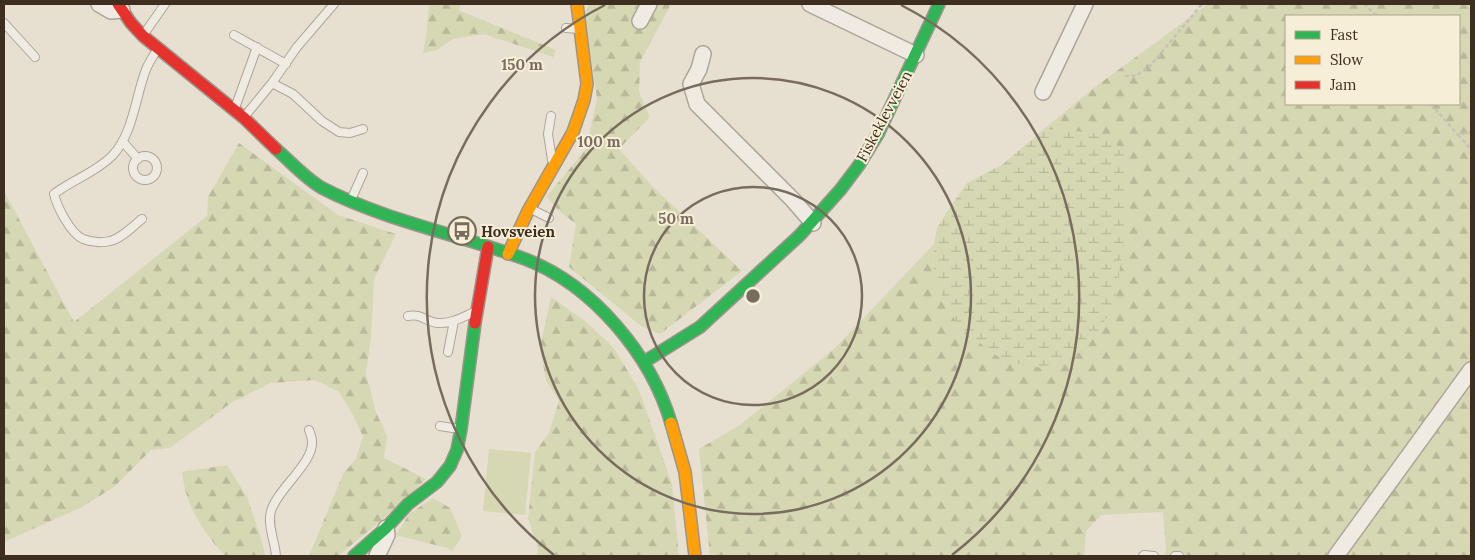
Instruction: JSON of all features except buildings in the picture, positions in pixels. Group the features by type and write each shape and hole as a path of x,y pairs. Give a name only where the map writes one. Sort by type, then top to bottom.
{"street":[{"path":"99,4 111,11 120,7 143,36 244,118 312,181 351,202 527,260 569,282 616,324 644,362 668,413 685,472 695,556"},
{"path":"508,254 519,226 554,167 586,94 587,84 577,4"},
{"path":"640,21 649,4"},
{"name":"Fiskeklevveien","path":"810,4 916,55"},
{"name":"Fiskeklevveien","path":"644,362 700,327 813,223 841,189 869,150 890,110 939,4"},
{"path":"1043,92 1085,4"},
{"path":"703,54 691,84 697,104 793,200 813,223"},
{"path":"359,555 408,504 427,491 445,473 457,450 476,311 488,247"},
{"path":"1336,556 1471,370"},
{"path":"378,556 387,535 386,528"}],"lane":[{"path":"143,36 165,4"},
{"path":"244,118 272,83 297,47 334,4"},
{"path":"4,23 35,57"},
{"path":"566,28 579,29"},
{"path":"234,34 286,64"},
{"path":"234,110 257,48"},
{"path":"142,219 112,241 92,242 81,238 66,221 57,205 54,194 98,168 113,155 123,142 147,66 158,49"},
{"path":"272,83 293,94 322,121 339,132 350,133 364,129"},
{"path":"551,116 548,134 554,167"},
{"path":"123,142 138,159"},
{"path":"351,202 364,173"},
{"path":"529,208 549,218"},
{"path":"408,316 415,314 437,323 454,321 476,311"},
{"path":"448,352 454,321"},
{"path":"440,426 461,429"},
{"path":"276,556 269,523 272,510 276,498 309,455 312,441 308,430"},
{"path":"1143,556 1154,556"}],"path":[{"path":"1125,76 1137,75 1150,66 1202,4"},
{"path":"1364,4 1376,15"},
{"path":"1432,105 1471,149"},
{"path":"1458,135 1471,132"}],"green space":[{"path":"429,4 461,4 458,10 556,50 553,57 484,34 453,39 437,50 423,53"},
{"path":"589,4 671,4 640,62 639,92 650,117 619,149 651,185 742,271 660,334 641,326 569,267 576,224 558,210 547,196 586,149 597,99 585,14"},
{"path":"1208,4 1471,4 1471,556 1165,556 1163,512 1101,515 1086,531 1084,556 710,556 699,449 740,425 835,348 934,244 933,279 959,327 1004,361 1095,133 1044,129 1095,87"},
{"path":"1044,129 1095,133 1125,150 1125,235 1114,307 1085,350 1042,368 1004,361 959,327 933,279 934,244 937,228 967,183 1003,164"},
{"path":"239,143 338,215 396,234 374,279 371,337 366,374 376,412 387,436 384,458 426,479 389,514 338,556 309,556 343,474 356,459 363,437 353,415 339,392 315,380 271,383 231,403 170,448 151,450 114,487 82,507 4,542 4,191 74,322 207,216 208,197"},
{"path":"551,297 585,321 614,348 639,390 672,484 679,556 537,556 538,548 528,519 535,452 549,433 559,401 546,380 540,347"},
{"path":"489,449 531,453 525,515 483,511"},
{"path":"227,465 247,497 265,556 225,556 202,527 191,507 182,472"},
{"path":"433,498 450,508 462,536 452,551 447,548 396,535 409,514"}],"traffic: fast":[{"path":"644,362 700,327 800,235 841,189 859,165 878,134 939,4"},
{"path":"276,149 316,184 346,200 371,210 525,259 550,271 574,286 596,304 634,348 662,397 671,423"},
{"path":"354,556 386,528 408,504 437,482 450,466 457,450 461,429 475,323"}],"traffic: slow":[{"path":"508,254 528,211 573,132 584,100 587,84 577,4"},
{"path":"671,423 685,472 695,556"}],"traffic: jam":[{"path":"118,4 143,36 244,118 276,149"},
{"path":"475,323 488,247"}],"place":[{"name":"Hovsveien","path":"462,231"}]}
